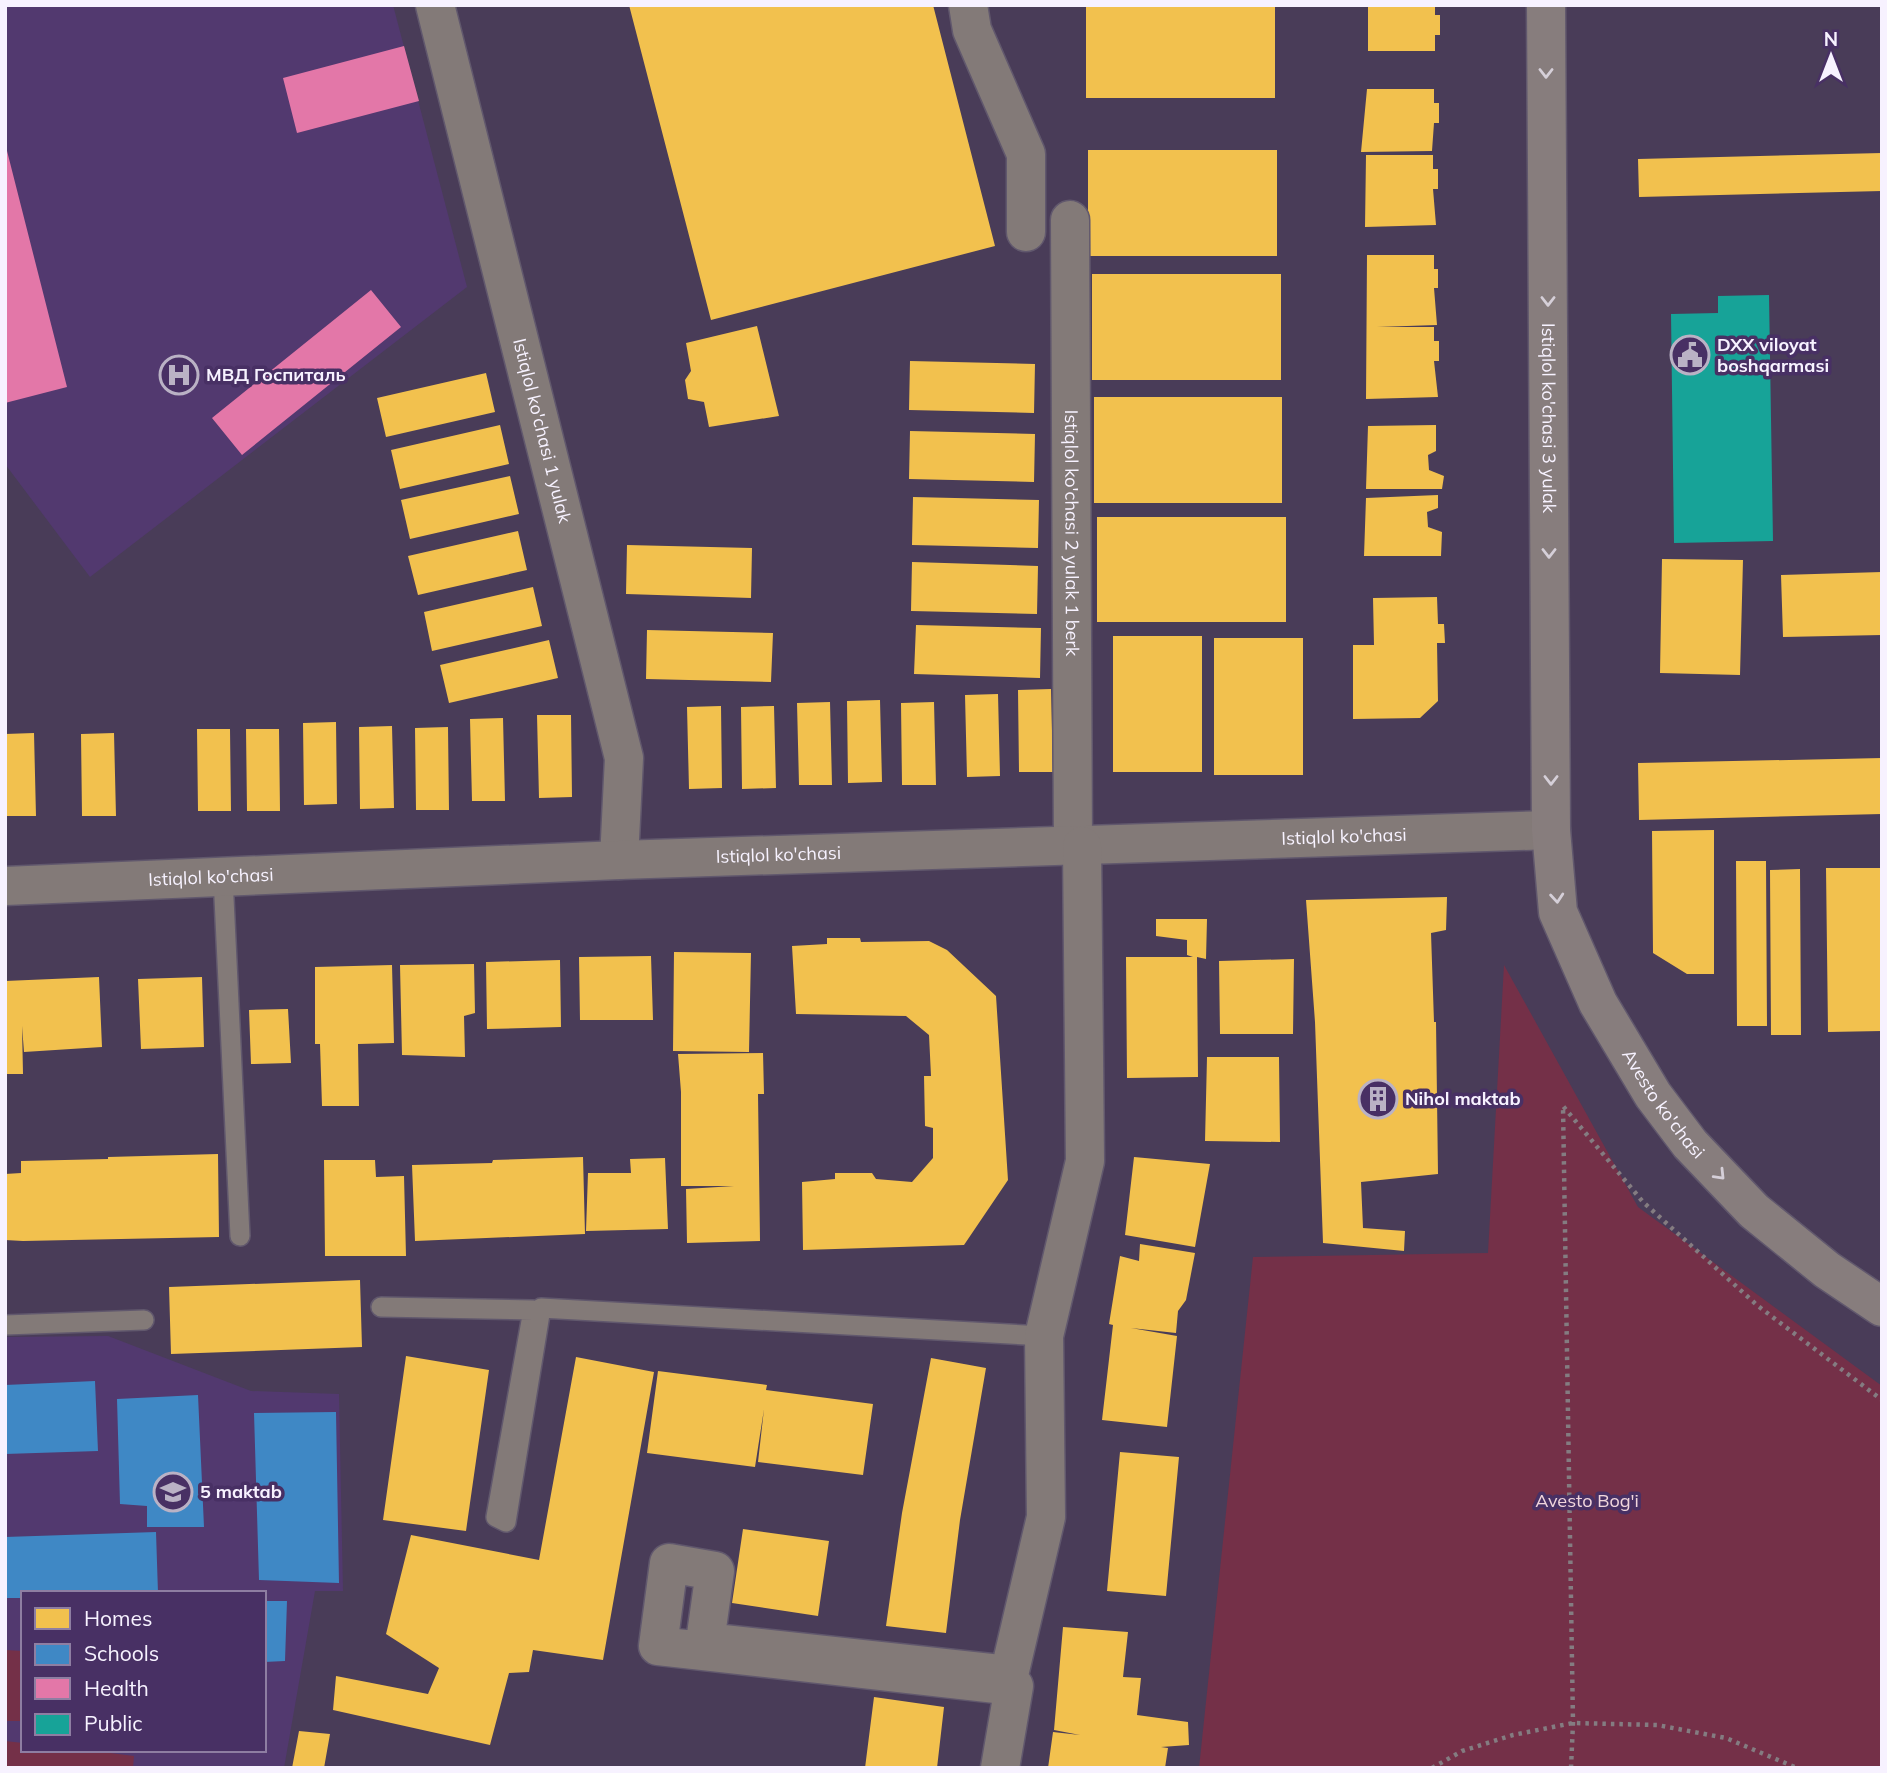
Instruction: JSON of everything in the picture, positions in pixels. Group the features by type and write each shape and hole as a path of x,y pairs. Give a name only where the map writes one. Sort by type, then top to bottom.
{"street":[{"name":"Istiqlol ko'chasi 1 yulak","path":"435,5 624,758 619,860"},
{"path":"968,5 972,30 1026,154 1026,232"},
{"name":"Istiqlol ko'chasi 3 yulak","path":"1546,5 1551,830"},
{"name":"Istiqlol ko'chasi 2 yulak 1 berk","path":"1000,1768 1014,1686 658,1646 669,1563 715,1571 705,1642 1009,1675 1046,1517 1044,1336 1085,1161 1070,220"},
{"name":"Istiqlol ko'chasi","path":"5,886 619,860 1551,830"},
{"name":"Avesto ko'chasi","path":"1551,830 1558,912 1598,1003 1653,1094 1690,1144 1754,1211 1827,1270 1882,1307"}],"lane":[{"path":"223,877 240,1236"},
{"path":"381,1307 533,1310 496,1517 506,1521 541,1308 1044,1336"},
{"path":"5,1325 144,1320"}],"path":[{"path":"1571,1768 1573,1723 1563,1106 1643,1202 1758,1306 1882,1400"},
{"path":"1432,1768 1462,1751 1513,1735 1573,1723 1657,1725 1726,1738 1797,1768"}],"shaded area":[{"name":"МВД Госпиталь","path":"5,5 393,5 467,287 90,577 5,464"},
{"name":"5 maktab","path":"108,1336 251,1391 339,1394 343,1591 315,1591 284,1768 5,1768 5,1337"}],"green space":[{"name":"Avesto Bog'i","path":"1504,965 1638,1207 1882,1386 1882,1768 1199,1768 1253,1257 1488,1253"},
{"path":"5,1650 21,1651 21,1721 5,1721"},
{"path":"5,1741 21,1743 21,1752 102,1752 134,1756 133,1768 5,1768"}],"building: Homes":[{"path":"629,5 933,5 995,246 711,320"},
{"path":"1086,5 1275,5 1275,98 1086,98"},
{"path":"1368,5 1435,5 1435,15 1440,15 1440,35 1435,35 1435,51 1368,51"},
{"path":"1367,89 1434,89 1434,103 1439,103 1439,123 1434,123 1432,151 1361,152"},
{"path":"1088,150 1277,150 1277,256 1088,256"},
{"path":"1882,153 1882,191 1639,197 1638,159"},
{"path":"1366,155 1433,155 1433,169 1438,169 1438,189 1433,189 1436,225 1365,227"},
{"path":"1367,255 1434,255 1434,269 1438,269 1438,288 1434,288 1437,325 1377,327 1434,327 1434,341 1439,341 1439,361 1434,361 1438,397 1366,399"},
{"path":"1092,274 1281,274 1281,380 1092,380"},
{"path":"757,326 779,416 709,427 704,402 688,399 685,380 691,371 686,343"},
{"path":"910,361 1035,364 1034,413 909,410"},
{"path":"486,373 495,412 386,437 377,398"},
{"path":"1094,397 1282,397 1282,503 1094,503"},
{"path":"500,425 509,464 400,489 391,450"},
{"path":"1436,425 1436,451 1428,455 1429,470 1444,476 1442,489 1366,489 1368,426"},
{"path":"910,431 1035,434 1034,482 909,479"},
{"path":"510,476 519,514 410,539 401,500"},
{"path":"1438,495 1438,508 1427,512 1428,527 1442,532 1441,556 1364,556 1366,498"},
{"path":"913,497 1039,500 1038,548 912,545"},
{"path":"1097,517 1286,517 1286,622 1097,622"},
{"path":"518,531 527,570 418,595 408,556"},
{"path":"627,545 752,548 751,598 626,594"},
{"path":"1662,559 1743,560 1740,675 1660,673"},
{"path":"912,562 1038,566 1037,614 911,611"},
{"path":"1882,572 1882,635 1783,637 1781,575"},
{"path":"533,587 542,626 432,651 424,612"},
{"path":"1437,597 1438,624 1444,624 1445,643 1437,643 1438,701 1420,718 1353,719 1353,645 1374,645 1373,598"},
{"path":"916,625 1041,628 1040,678 914,674"},
{"path":"647,630 773,633 771,682 646,679"},
{"path":"1113,636 1202,636 1202,772 1113,772"},
{"path":"1214,638 1303,638 1303,775 1214,775"},
{"path":"549,640 558,678 449,703 440,665"},
{"path":"1051,689 1053,772 1019,772 1018,690"},
{"path":"998,694 1000,776 967,777 965,695"},
{"path":"880,700 882,782 848,783 847,701"},
{"path":"830,702 832,785 799,785 797,703"},
{"path":"934,702 936,785 902,785 901,703"},
{"path":"721,706 722,788 689,789 687,707"},
{"path":"774,706 776,788 742,789 741,707"},
{"path":"537,715 571,715 572,797 539,798"},
{"path":"503,718 505,801 472,801 470,719"},
{"path":"336,722 337,804 304,805 303,723"},
{"path":"392,726 394,808 360,809 359,727"},
{"path":"448,727 449,810 416,810 415,728"},
{"path":"197,729 230,729 231,811 198,811"},
{"path":"246,729 279,729 280,811 247,811"},
{"path":"34,733 36,816 5,816 5,734"},
{"path":"114,733 116,816 82,816 81,734"},
{"path":"1882,758 1882,814 1639,820 1638,763"},
{"path":"1714,830 1714,974 1687,974 1653,953 1652,831"},
{"path":"1736,861 1766,861 1767,1026 1737,1026"},
{"path":"1826,868 1882,868 1882,1031 1828,1032"},
{"path":"1800,869 1801,1035 1771,1035 1770,870"},
{"path":"1447,897 1446,930 1431,933 1436,1022 1438,1174 1361,1182 1363,1228 1405,1231 1404,1251 1323,1243 1315,1022 1306,900"},
{"path":"1156,919 1207,919 1206,959 1197,957 1198,1077 1127,1078 1126,957 1193,957 1187,955 1187,940 1156,936"},
{"path":"827,938 860,938 861,942 929,941 947,950 996,996 1008,1180 964,1245 803,1250 802,1182 835,1179 835,1173 872,1173 876,1179 912,1182 933,1158 933,1128 925,1126 924,1076 931,1076 929,1035 906,1016 796,1014 792,946 827,944"},
{"path":"674,952 751,953 749,1052 673,1051"},
{"path":"651,956 653,1020 580,1020 579,957"},
{"path":"1294,959 1293,1034 1220,1034 1219,961"},
{"path":"560,960 561,1027 487,1029 486,962"},
{"path":"474,964 475,1013 464,1016 465,1057 402,1055 400,965"},
{"path":"392,965 394,1043 358,1044 359,1106 322,1106 320,1044 315,1044 315,967"},
{"path":"99,977 102,1047 24,1052 22,1026 23,1074 5,1074 5,981"},
{"path":"202,977 204,1047 141,1049 138,979"},
{"path":"288,1009 291,1063 251,1064 249,1010"},
{"path":"763,1053 764,1094 758,1094 760,1241 687,1243 686,1189 734,1186 681,1186 681,1092 678,1054"},
{"path":"1207,1057 1279,1057 1280,1142 1205,1141"},
{"path":"218,1154 219,1237 5,1240 5,1174 21,1173 21,1161"},
{"path":"583,1157 585,1234 415,1241 412,1165"},
{"path":"1134,1157 1210,1164 1195,1247 1125,1235"},
{"path":"665,1158 668,1229 586,1231 588,1173 631,1173 630,1159"},
{"path":"324,1160 375,1160 376,1177 404,1176 406,1256 325,1256"},
{"path":"1140,1244 1195,1253 1186,1300 1178,1311 1176,1333 1131,1328 1177,1336 1167,1427 1102,1420 1113,1325 1109,1324 1120,1256 1139,1261"},
{"path":"360,1280 362,1347 171,1354 169,1287"},
{"path":"406,1356 489,1370 466,1531 383,1520"},
{"path":"576,1357 654,1372 603,1660 533,1650 529,1672 509,1673 490,1745 333,1710 336,1676 428,1694 439,1668 386,1634 411,1535 539,1560"},
{"path":"931,1358 986,1368 960,1520 946,1633 886,1626 902,1513"},
{"path":"658,1371 767,1385 766,1390 873,1404 863,1475 758,1462 764,1409 755,1467 647,1453"},
{"path":"1120,1452 1179,1457 1166,1596 1107,1591"},
{"path":"743,1529 829,1541 818,1616 732,1603"},
{"path":"1063,1627 1128,1632 1123,1677 1141,1678 1137,1715 1188,1722 1189,1745 1161,1747 1168,1748 1165,1768 1048,1768 1053,1732 1080,1735 1054,1730"},
{"path":"874,1697 944,1707 937,1768 865,1768"},
{"path":"299,1731 330,1734 324,1768 292,1768"}],"building: Schools":[{"path":"95,1381 98,1451 5,1454 5,1385"},
{"path":"198,1395 204,1527 147,1527 147,1506 120,1504 117,1399"},
{"path":"336,1412 339,1583 259,1580 254,1413"},
{"path":"156,1532 158,1591 21,1591 21,1598 5,1598 5,1537"},
{"path":"266,1601 287,1601 285,1661 266,1662"}],"building: Health":[{"path":"404,46 419,101 297,133 283,78"},
{"path":"5,143 67,387 5,403"},
{"path":"371,290 401,327 242,455 212,418"}],"building: Public":[{"path":"1769,295 1773,541 1674,543 1671,314 1718,313 1718,296"}],"place":[{"name":"DXX viloyat boshqarmasi","path":"1690,355"},
{"name":"МВД Госпиталь","path":"179,375"},
{"name":"Nihol maktab","path":"1378,1099"},
{"name":"5 maktab","path":"173,1492"}]}
